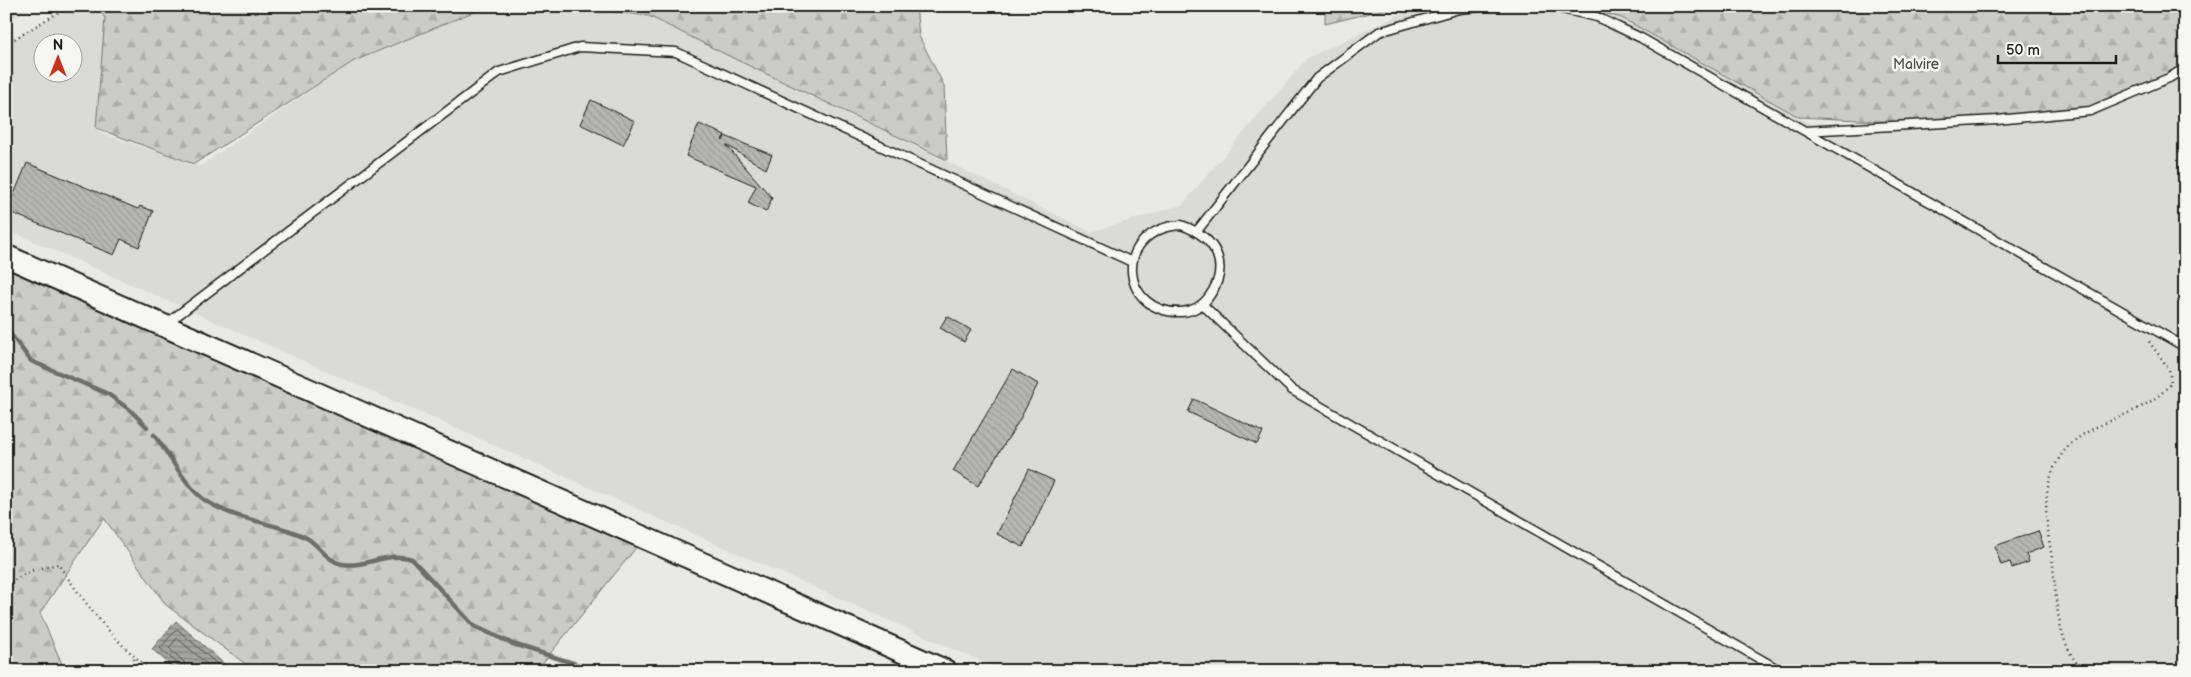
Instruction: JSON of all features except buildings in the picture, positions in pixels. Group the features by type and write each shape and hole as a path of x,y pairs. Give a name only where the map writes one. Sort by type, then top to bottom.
{"main road":[{"path":"6,256 946,671"}],"lane":[{"path":"1197,231 1317,78 1379,32 1458,9 1489,6"},
{"path":"1549,6 1597,17 1641,38 2185,347"},
{"path":"164,326 499,72 580,47 676,52 1132,262"},
{"path":"1805,131 1989,120 2090,110 2170,78 2185,68"},
{"path":"1181,225 1197,231 1210,242 1218,257 1219,274 1214,291 1203,305 1187,312 1169,312 1153,306 1140,294 1132,279 1132,262 1138,246 1149,234 1164,226 1181,225"},
{"path":"1203,305 1292,390 1781,671"}],"path":[{"path":"6,44 69,6"},
{"path":"2082,671 2068,648 2058,613 2047,524 2047,494 2054,467 2066,448 2090,431 2132,412 2162,395 2171,383 2170,369 2134,318"},
{"path":"6,585 30,571 58,564 85,604 133,657 153,671"},
{"path":"133,657 138,671"}],"shaded area":[{"path":"6,6 33,6 6,23"},
{"path":"69,6 97,6 105,18 96,129 103,134 200,166 354,61 488,6 599,6 635,9 1091,232 1182,205 1307,58 1418,6 1578,6 1622,18 1809,123 1937,124 2185,59 2185,671 1003,671 6,229 6,44"}],"green space":[{"path":"96,6 192,6 206,14 211,6 488,6 354,61 194,164 96,128 105,18"},
{"path":"565,6 916,6 919,36 944,86 947,160 649,16"},
{"path":"1315,6 1399,6 1325,24 1325,10"},
{"name":"Malvire","path":"1578,6 2185,6 2185,69 2090,111 1937,124 1799,117 1622,18"},
{"path":"6,262 644,538 536,671 255,671 166,605 104,518 40,613 65,671 6,671 6,380 14,373 6,357"}],"water":[{"path":"176,621 230,669 229,671 177,671 152,649"}],"waterway":[{"path":"6,328 31,361 108,394 130,410 147,427"},
{"path":"154,435 189,485 202,498 214,506 305,537 331,560 342,564 360,564 394,557 412,559 474,626 513,644 598,671"}]}
